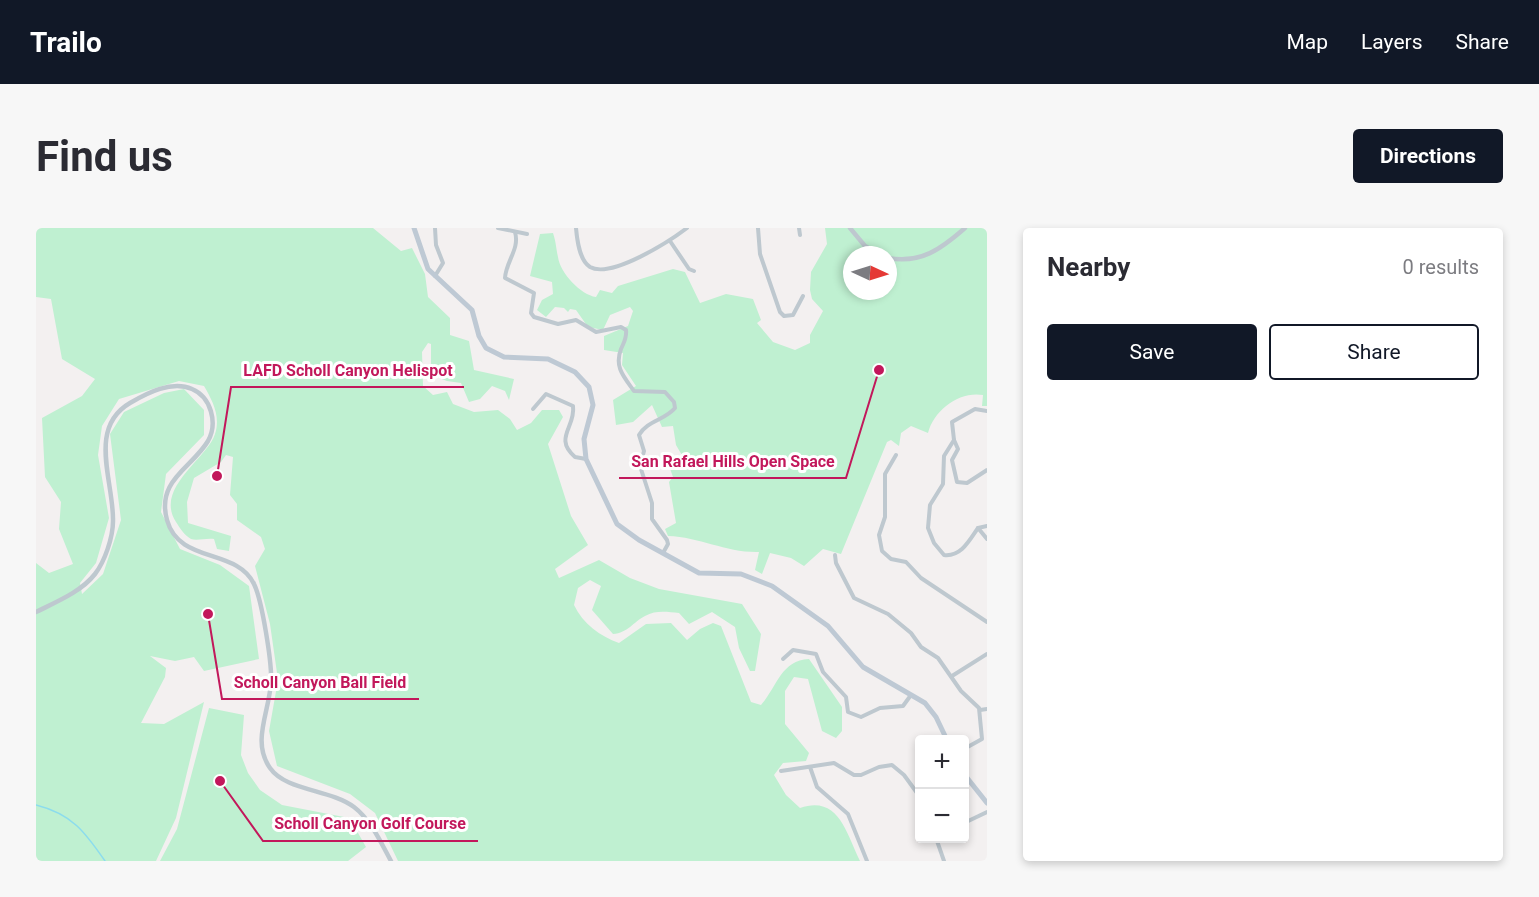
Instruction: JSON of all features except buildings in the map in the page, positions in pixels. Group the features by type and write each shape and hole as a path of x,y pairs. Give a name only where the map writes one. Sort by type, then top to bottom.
{"main road":[{"path":"414,228 428,269 472,310 479,336 486,348 504,357 548,359 582,378 589,387 593,405 584,440 586,459 617,524 699,573 741,574 772,586 828,626 863,667 912,694 936,717 945,735"},
{"path":"969,780 987,803"}],"street":[{"path":"435,228 436,245 443,263 435,277"},
{"path":"498,228 527,234"},
{"path":"576,228 584,261 588,266 600,270 651,252 687,228"},
{"path":"758,228 759,254 780,312 784,316 793,315 803,297"},
{"path":"799,228 800,235"},
{"path":"850,228 865,246"},
{"path":"897,259 910,260 928,255 965,228"},
{"path":"514,232 516,247 505,278 534,293 531,313 534,317 558,324 576,320 596,333 621,327 626,330 627,336 618,362 620,371 634,391 665,392 674,402 675,408 671,413 653,421 639,435 644,451 640,466 652,502 652,519 668,544 663,553"},
{"path":"670,241 689,269 694,272"},
{"path":"36,612 75,591 89,580 105,552 114,519 106,435 116,414 137,399 171,386 186,386 198,392 210,409 212,430 207,442 182,467 168,490 165,507 168,525 184,544 199,553 233,564 246,573 255,586 271,673 261,740 268,766 286,782 335,796 353,807 368,822 391,861"},
{"path":"533,409 546,394 573,406 573,414 566,429 567,451 575,458 586,459"},
{"path":"987,411 975,410 958,417 951,427 958,449 952,460 957,482 967,483 987,470"},
{"path":"954,440 944,456 942,488 930,505 930,535 939,551 950,555 963,548 978,528 987,526"},
{"path":"896,455 885,474 885,517 879,535 882,551 891,559 906,562 921,578 987,622"},
{"path":"978,528 987,539"},
{"path":"835,555 836,563 854,598 894,618 911,633 921,648 938,658 961,691 980,710 982,739 969,746"},
{"path":"783,659 793,650 816,654 824,672 843,692 848,712 861,717 880,708 903,706 912,694"},
{"path":"952,676 987,654"},
{"path":"980,710 987,709"},
{"path":"781,771 834,763 861,776 879,767 892,765 904,775 915,790"},
{"path":"810,767 817,787 848,814 867,861"},
{"path":"969,821 987,812"},
{"path":"938,843 944,861"}],"green space":[{"path":"36,228 373,228 401,251 412,248 425,274 428,297 450,318 450,335 469,341 474,370 514,379 509,400 505,391 492,386 480,399 469,402 461,383 431,375 431,344 428,343 422,352 423,386 433,395 447,392 453,404 474,412 498,410 510,419 517,430 531,423 542,410 559,410 563,417 548,444 571,516 588,545 555,569 559,578 599,560 630,578 659,589 742,604 761,634 755,671 750,671 739,648 735,627 712,612 689,624 679,613 653,613 641,618 623,632 613,634 592,610 601,586 590,580 578,588 574,605 582,618 599,633 619,643 646,624 671,623 687,640 700,629 713,623 721,626 751,702 761,705 786,669 792,664 809,659 842,707 842,731 836,738 822,731 808,679 794,677 785,691 785,724 809,753 806,761 783,763 774,775 786,795 800,808 813,805 824,807 839,819 860,861 398,861 375,813 350,794 277,766 269,731 278,680 270,624 255,566 265,549 261,537 237,520 237,504 230,495 233,457 226,455 221,462 194,478 187,502 188,523 231,536 229,551 217,549 214,539 191,539 176,522 171,509 172,497 184,475 210,444 217,427 213,403 204,386 179,381 119,399 102,426 98,455 109,518 96,563 80,583 82,594 103,574 121,520 110,434 124,412 164,393 184,389 204,410 204,435 166,474 161,512 180,549 220,565 249,586 259,659 204,671 194,657 175,661 150,656 166,668 165,677 141,723 164,724 204,702 176,818 156,861 36,861 36,563 49,573 73,564 59,529 61,502 45,477 42,418 82,396 95,379 62,359 51,299 36,297"},
{"path":"825,228 987,228 987,406 982,406 983,395 965,396 942,410 928,433 911,426 901,433 899,446 891,440 887,442 841,554 823,549 804,566 791,558 770,553 762,574 755,570 759,552 747,552 668,536 665,529 676,523 669,482 673,477 668,463 683,457 676,445 673,426 662,427 652,405 633,422 616,425 613,400 636,386 622,365 623,353 604,350 604,336 628,326 633,311 630,307 610,315 603,330 588,327 576,310 570,309 568,312 564,308 555,307 546,317 537,310 542,300 553,294 552,282 530,276 540,234 553,233 563,270 578,288 590,295 596,297 600,290 612,293 618,286 673,269 685,272 700,303 726,294 753,299 761,320 757,323 773,342 795,350 810,343 810,335 823,311 812,299 811,272 827,244"},
{"path":"209,708 244,715 241,755 248,773 260,790 282,805 344,817 353,824 366,847 348,861 160,861 177,829"}],"waterway":[{"path":"36,805 59,813 68,819 84,833 105,861"}],"place":[{"name":"San Rafael Hills Open Space","path":"879,370"},
{"name":"LAFD Scholl Canyon Helispot","path":"217,476"},
{"name":"Scholl Canyon Ball Field","path":"208,614"},
{"name":"Scholl Canyon Golf Course","path":"220,781"}]}
